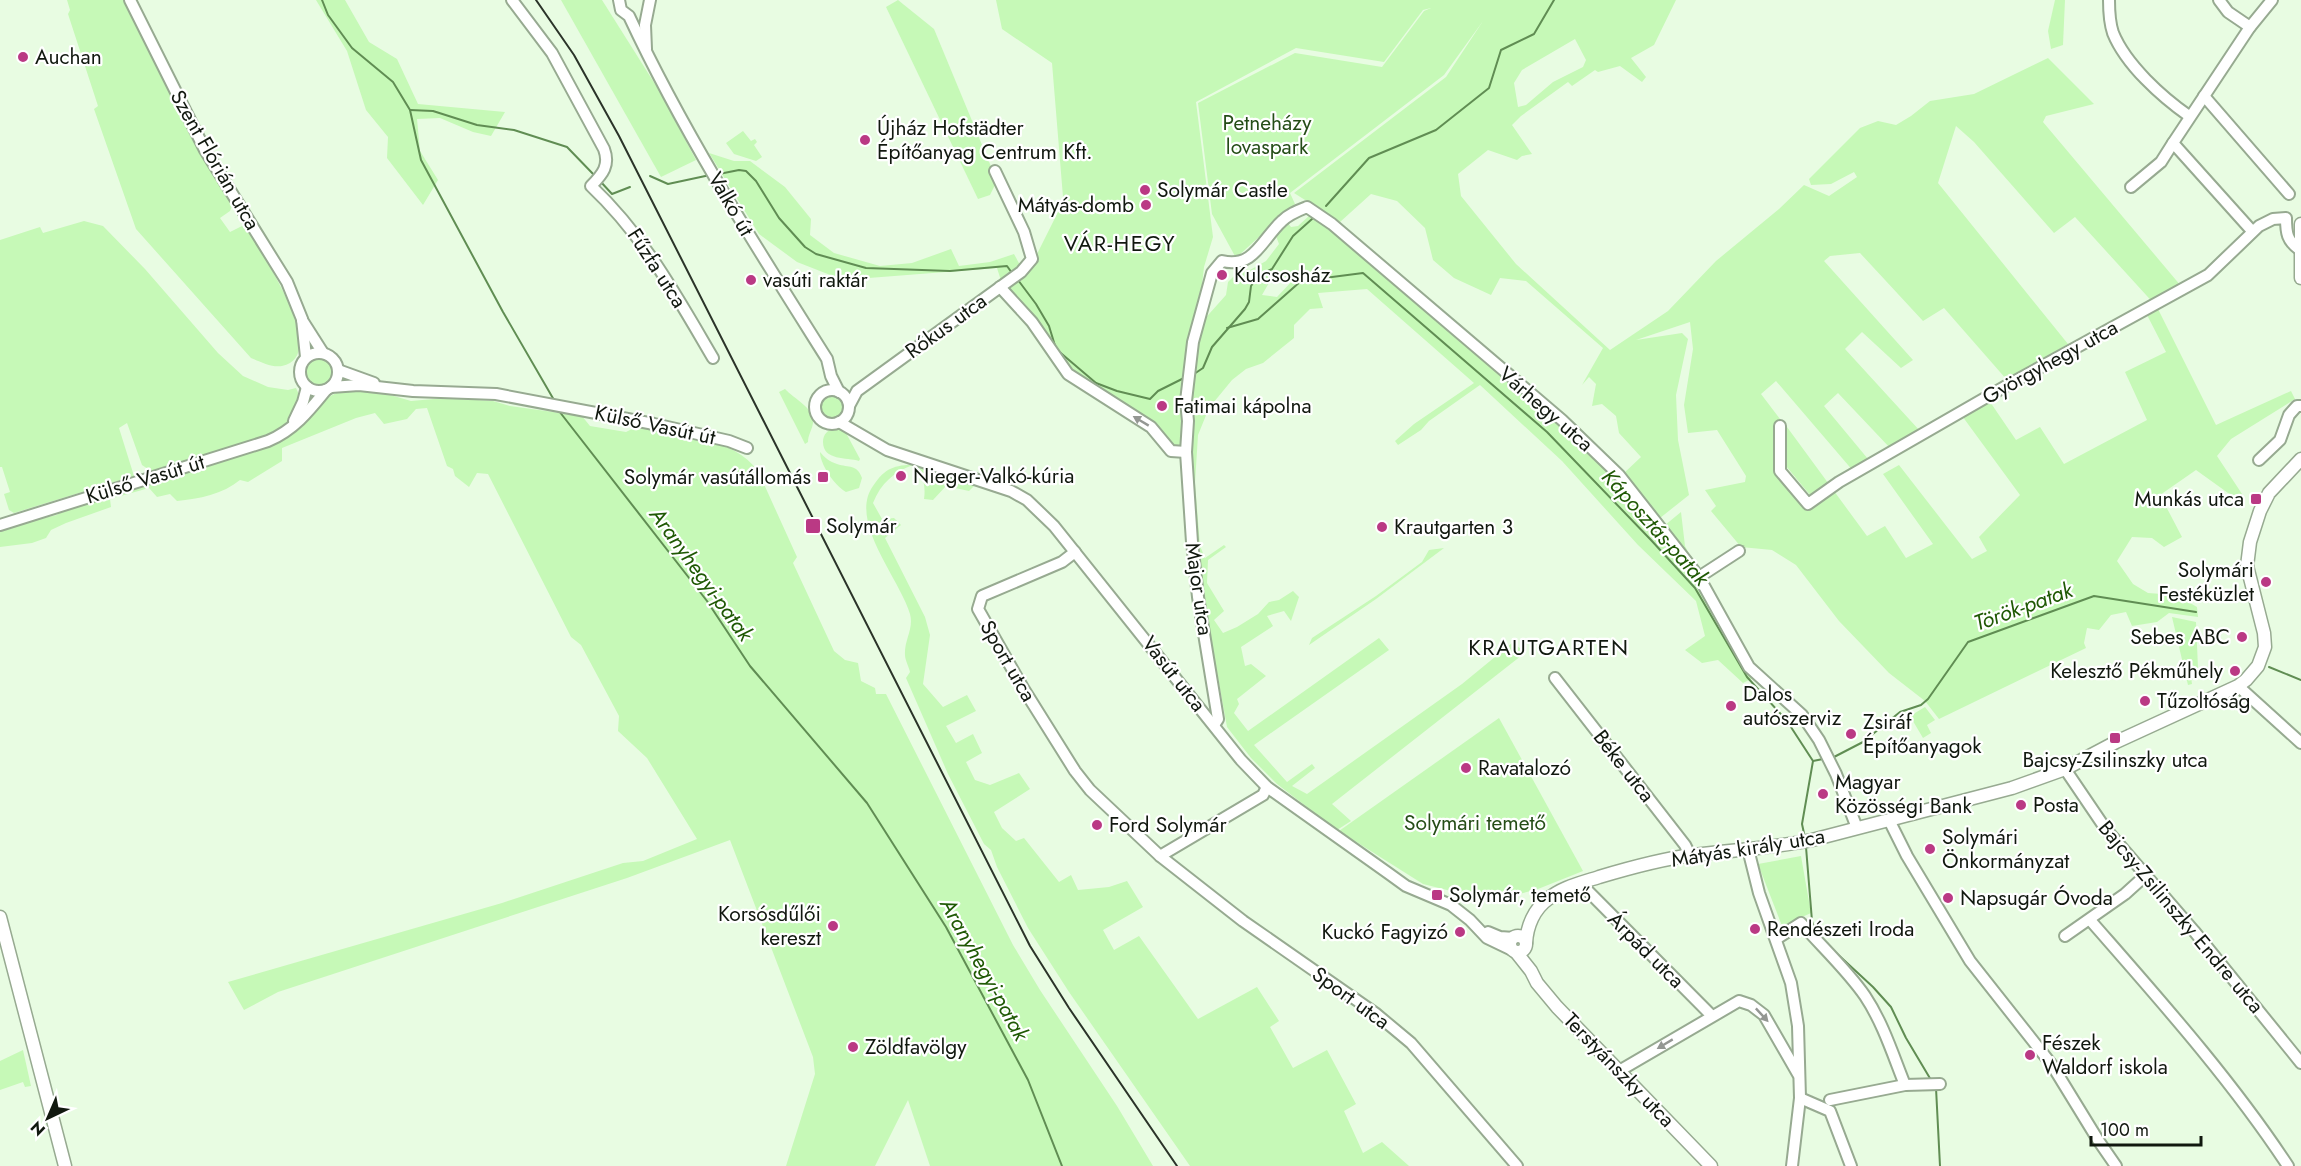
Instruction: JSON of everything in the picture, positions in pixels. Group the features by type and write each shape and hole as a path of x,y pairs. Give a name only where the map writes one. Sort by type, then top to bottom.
{"main road":[{"path":"2301,224 2301,278"},
{"name":"Mátyás király utca","path":"1518,944 1546,900 1580,883 1643,865 1690,855 1812,840 2012,788 2065,770 2116,742 2238,686 2258,666 2265,647 2264,633 2247,566 2250,542 2260,511 2269,494 2301,459"},
{"path":"0,917 65,1166"},
{"name":"Terstyánszky utca","path":"1518,944 1545,993 1712,1166"}],"street":[{"name":"Szent Flórián utca","path":"130,0 205,150 287,282 302,319 323,353"},
{"name":"Fűzfa utca","path":"512,0 552,53 599,139 607,157 607,165 597,180 648,250 712,358"},
{"name":"Valkó út","path":"619,0 621,10 628,16 647,58 712,171 767,266 819,347"},
{"path":"2109,0 2113,32 2130,60 2145,79 2169,102 2189,116"},
{"path":"2219,0 2229,12 2250,27"},
{"path":"2131,187 2161,162 2189,116 2250,27 2272,0"},
{"path":"628,16 641,16 649,5"},
{"path":"647,58 645,36 649,5"},
{"path":"2204,96 2289,194"},
{"path":"2173,143 2252,231"},
{"name":"Rókus utca","path":"849,408 857,391 1021,272 1032,259 1024,232 995,171"},
{"name":"Major utca","path":"1214,725 1218,719 1198,597 1186,452 1188,383 1193,342 1212,273 1221,261 1237,263 1245,260 1259,249 1280,222 1292,213 1307,207"},
{"name":"Várhegy utca","path":"1307,207 1332,224 1562,420 1619,475 1698,578 1749,667 1802,715 1825,749 1857,828"},
{"name":"Györgyhegy utca","path":"1780,426 1780,471 1808,504 1839,482 2006,386 2208,275 2252,231 2266,221 2286,218 2289,240 2300,250"},
{"path":"1000,287 1032,322 1068,374 1151,426 1171,451 1186,452"},
{"name":"Szent Flórián utca","path":"302,319 306,357"},
{"path":"819,347 827,359 831,376 849,408 845,417 839,422 829,423 819,417 816,403 823,393 824,369 819,347"},
{"path":"323,353 332,358 338,370 337,377 328,388 314,390 307,387 302,380 301,364 306,357 323,353"},
{"name":"Külső Vasút út","path":"338,370 383,387"},
{"path":"288,431 300,412 307,387"},
{"name":"Külső Vasút út","path":"0,525 268,441 288,431 328,388 383,387 413,391 496,394 556,404 718,438 747,448"},
{"path":"823,393 831,390 840,393"},
{"name":"Rókus utca","path":"840,393 857,391"},
{"path":"2259,460 2280,440 2289,415 2300,403"},
{"name":"Vasút utca","path":"849,408 857,424 873,441"},
{"name":"Vasút utca","path":"839,422 895,453 991,483 1019,495 1040,511 1267,787 1406,886 1451,905 1487,938 1518,944"},
{"path":"1698,578 1740,551"},
{"name":"Sport utca","path":"1075,552 1062,562 982,596 978,609 1023,688 1075,771 1090,790 1160,856 1243,921 1411,1042 1517,1166"},
{"name":"Béke utca","path":"1555,678 1685,845 1690,855"},
{"path":"2238,686 2301,742"},
{"name":"Bajcsy-Zsilinszky Endre utca","path":"2065,770 2105,828 2301,1063"},
{"path":"1160,856 1263,795 1267,787"},
{"path":"1889,820 1907,856 1970,961 2052,1065 2116,1166"},
{"path":"1748,849 1760,893 1791,983 1798,1026 1800,1098 1792,1166"},
{"path":"2065,936 2126,894 2146,875"},
{"name":"Árpád utca","path":"1580,883 1712,1016"},
{"path":"2090,920 2228,1082 2288,1166"},
{"path":"1776,939 1801,923 1841,967 1865,997 1888,1043 1905,1085"},
{"path":"1619,1071 1739,1001 1751,1005 1764,1015 1799,1076"},
{"path":"1830,1100 1905,1085 1940,1084"},
{"path":"1800,1098 1830,1111 1851,1166"}],"green space":[{"path":"67,0 125,0 202,154 232,206 230,211 220,218 230,232 244,225 263,254 287,300 296,323 299,343 296,358 282,366 274,366 251,358 136,229 94,109 98,106 68,14 70,10"},
{"path":"316,0 345,0 369,42 397,59 418,104 505,112 491,136 473,132 440,118 417,119 420,151 438,180 423,205 387,158 388,137 366,110 347,51"},
{"path":"561,0 602,0 660,92 696,160 661,177"},
{"path":"898,0 934,29 997,181 990,195 978,199 886,7"},
{"name":"Petneházy lovaspark","path":"996,0 1676,0 1654,45 1631,58 1646,77 1642,82 1620,66 1598,72 1595,70 1572,86 1568,82 1512,125 1532,154 1522,156 1517,160 1488,150 1458,174 1461,196 1516,264 1610,350 1668,311 1716,261 1779,209 1804,185 1829,196 1857,177 1854,172 1831,184 1811,185 1809,179 1860,128 1878,121 1896,125 1930,101 1974,94 2048,58 2094,104 2046,116 2043,122 2181,286 2157,307 2216,425 2291,391 2295,399 2231,439 2217,456 2244,497 2235,498 2196,470 2160,495 2182,537 2164,547 2152,538 2132,537 2117,561 2133,584 2148,593 2176,595 2197,607 2198,617 2169,613 2157,622 2132,626 2126,612 2111,615 2099,630 2087,628 2084,643 2086,648 1939,719 1925,701 1889,673 1839,621 1796,565 1772,550 1741,547 1711,511 1716,506 1705,490 1745,482 1746,476 1717,430 1688,433 1684,405 1693,349 1690,322 1636,340 1682,333 1688,339 1676,395 1678,440 1689,495 1660,518 1623,474 1641,457 1619,433 1616,416 1602,404 1592,406 1596,384 1589,377 1582,385 1603,348 1526,281 1500,278 1491,295 1454,278 1433,260 1425,228 1397,201 1371,194 1340,222 1294,193 1446,77 1483,21 1444,75 1290,193 1295,204 1236,258 1212,214 1198,103 1295,53 1382,67 1424,11 1431,8 1423,10 1384,62 1296,48 1196,102 1213,237 1191,325 1201,323 1226,295 1228,282 1242,268 1250,270 1266,261 1279,244 1276,236 1287,222 1291,227 1298,226 1310,215 1330,227 1384,276 1557,421 1619,481 1659,530 1681,512 1685,546 1753,678 1743,683 1718,660 1702,663 1685,650 1705,636 1696,601 1638,545 1562,461 1480,385 1398,445 1395,441 1414,424 1474,383 1367,289 1318,293 1323,308 1310,309 1294,325 1294,338 1263,363 1246,369 1232,380 1209,408 1198,435 1195,483 1200,546 1205,558 1224,545 1226,547 1208,560 1207,583 1224,611 1214,620 1223,633 1258,614 1269,602 1279,600 1293,591 1299,597 1291,621 1284,611 1267,616 1273,626 1241,647 1245,666 1251,664 1266,676 1237,699 1239,704 1234,713 1248,731 1379,638 1389,650 1254,745 1287,782 1312,764 1315,768 1292,786 1307,794 1462,684 1512,643 1526,652 1332,804 1351,821 1337,830 1277,784 1251,758 1227,727 1202,591 1192,456 1171,445 1151,421 1069,370 1004,290 997,268 843,280 797,262 759,234 709,153 734,161 750,161 785,187 811,219 810,235 834,253 880,266 912,263 951,249 959,266 990,262 1014,254 1026,276 1058,212 1063,197 1052,63 1002,29","holes":["1575,39 1586,60 1583,67 1553,82 1526,105 1518,107 1514,83 1522,70","1956,126 1974,142 2054,233 2075,217 2157,307 2146,313 2166,352 2125,372 2147,420 2064,464 2040,427 2016,440 1984,393 1957,409 2020,495 1979,537 1987,551 1972,559 1899,465 1883,474 1933,544 1906,558 1885,526 1867,536 1787,427 1786,466 1810,495 1803,499 1776,469 1775,424 1780,419 1761,394 1776,381 1854,472 1868,459 1824,406 1838,393 1891,449 1920,431 1845,349 1862,332 1901,368 1913,360 1824,261 1830,256 1860,253 1923,321 1944,308 2007,380 2068,344 1938,183","1274,274 1294,279 1277,297 1262,295"]},
{"path":"2055,0 2065,0 2063,45 2051,49 2048,31"},
{"path":"743,131 751,141 755,139 757,142 754,145 762,157 756,161 734,154 726,143"},
{"path":"84,221 103,226 145,269 218,353 243,376 268,387 288,390 296,388 300,397 290,418 272,434 151,471 142,465 127,423 119,428 134,476 14,513 9,510 4,494 10,492 2,467 0,467 0,240 40,227 43,233"},
{"path":"319,357 329,361 333,371 329,381 319,385 309,381 305,371 309,361"},
{"path":"355,389 380,392 411,401 445,398 493,401 510,406 582,416 590,426 626,432 636,427 647,428 692,436 736,451 748,460 758,471 797,557 793,563 834,651 845,660 858,663 861,681 875,688 876,694 886,694 1013,945 1153,1166 930,1166 908,1100 875,1166 786,1166 815,1074 813,1057 730,840 627,878 278,992 244,1010 228,982 502,903 623,863 643,861 697,839 647,758 618,731 619,716 581,645 571,637 488,474 477,473 469,487 455,476 453,469 447,466 427,408 416,409 407,419 384,424 375,413 356,418 282,448 282,461 248,482 240,480 210,495 177,501 170,494 157,497 149,488 110,499 111,507 51,530 46,538 32,543 0,547 0,532 21,523 57,515 62,509 278,442 303,426 330,396"},
{"path":"785,389 807,408 813,418 808,442 805,444 779,392"},
{"path":"832,396 840,399 843,407 840,415 832,418 824,415 821,407 824,399"},
{"path":"835,427 847,430 846,433 859,461 836,457 824,448 824,437"},
{"path":"820,452 832,462 858,470 862,478 859,488 846,492 841,489 825,468"},
{"path":"916,464 978,482 969,491 946,486 933,500 924,499 923,480 913,465 889,479 873,503 882,519 894,518 901,525 885,538 925,617 930,635 923,684 943,707 967,695 976,711 946,726 956,743 973,734 982,753 966,762 975,780 990,785 1019,773 1030,789 994,812 1002,828 1016,841 1024,838 1059,882 1071,875 1078,890 1109,887 1127,881 1143,907 1103,930 1114,950 1139,936 1198,1019 1257,987 1279,1021 1270,1027 1293,1068 1327,1050 1356,1104 1344,1111 1363,1153 1382,1142 1409,1166 1190,1166 1069,992 1028,928 997,867 991,850 984,844 948,774 906,678 910,672 905,655 911,625 910,614 871,533 867,516 867,500 873,486 886,471"},
{"path":"1444,548 1309,645 1312,638 1376,596 1422,562 1429,550"},
{"path":"2172,617 2196,622 2198,668 2190,671 2192,684 2188,685"},
{"path":"1925,707 1935,720 1927,725 1931,733 1923,738 1910,716"},
{"name":"Solymári temető","path":"1499,718 1583,871 1538,889 1501,899 1459,893 1423,884 1339,831"},
{"path":"1801,856 1811,913 1782,926 1758,864"},
{"path":"23,1050 31,1086 25,1087 23,1082 0,1090 0,1061"}],"waterway":[{"name":"Aranyhegyi-patak","path":"322,0 328,15 352,48 393,82 410,110 421,160 503,312 554,400"},
{"path":"1326,206 1369,158 1436,130 1489,88 1501,50 1534,34 1554,0"},
{"path":"410,110 433,111 477,125 514,130 567,147 596,177"},
{"path":"719,174 746,171 756,181 779,218 805,247 816,254 866,268 950,271 1007,266 1012,273"},
{"path":"650,176 668,184 710,175"},
{"path":"600,181 612,194 630,187"},
{"path":"1194,374 1203,368 1212,347 1245,309 1249,302 1251,286 1258,276 1272,269 1293,236 1312,219"},
{"name":"Káposztás-patak","path":"1227,328 1258,319 1301,281 1363,273 1547,432 1695,588 1747,677 1787,721 1813,761 1802,824 1805,838"},
{"path":"1018,280 1049,326 1056,349 1096,383 1150,399 1158,391 1186,377"},
{"name":"Aranyhegyi-patak","path":"559,411 707,601 750,666 867,803 946,927 1028,1080 1062,1166"},
{"name":"Török-patak","path":"1834,757 1863,742 1900,712 1921,705 1928,699 1968,642 2094,596 2196,612"},
{"name":"Török-patak","path":"2269,667 2301,680"},
{"name":"Török-patak","path":"1813,761 1823,759"},
{"name":"Káposztás-patak","path":"1806,847 1812,921 1816,933"},
{"name":"Káposztás-patak","path":"1833,950 1891,1007 1931,1080"},
{"name":"Káposztás-patak","path":"1936,1088 1940,1166"}],"railway":[{"path":"536,0 574,55 619,136 1030,946 1069,1008 1177,1166"}],"place":[{"name":"Auchan","path":"23,57"},
{"name":"Újház Hofstädter Építőanyag Centrum Kft.","path":"865,140"},
{"name":"Solymár Castle","path":"1145,190"},
{"name":"Mátyás-domb","path":"1146,205"},
{"name":"Kulcsosház","path":"1222,275"},
{"name":"vasúti raktár","path":"751,280"},
{"name":"Fatimai kápolna","path":"1162,406"},
{"name":"Nieger-Valkó-kúria","path":"901,476"},
{"name":"Solymár vasútállomás","path":"823,477"},
{"name":"Munkás utca","path":"2256,499"},
{"name":"Solymár","path":"813,526"},
{"name":"Krautgarten 3","path":"1382,527"},
{"name":"Solymári Festéküzlet","path":"2266,582"},
{"name":"Sebes ABC","path":"2242,637"},
{"name":"Kelesztő Pékműhely","path":"2235,671"},
{"name":"Tűzoltóság","path":"2145,701"},
{"name":"Dalos autószerviz","path":"1731,706"},
{"name":"Zsiráf Építőanyagok","path":"1851,734"},
{"name":"Bajcsy-Zsilinszky utca","path":"2115,738"},
{"name":"Ravatalozó","path":"1466,768"},
{"name":"Magyar Közösségi Bank","path":"1823,794"},
{"name":"Posta","path":"2021,805"},
{"name":"Ford Solymár","path":"1097,825"},
{"name":"Solymári Önkormányzat","path":"1930,849"},
{"name":"Solymár, temető","path":"1437,895"},
{"name":"Napsugár Óvoda","path":"1948,898"},
{"name":"Korsósdűlői kereszt","path":"833,926"},
{"name":"Rendészeti Iroda","path":"1755,929"},
{"name":"Kuckó Fagyizó","path":"1460,932"},
{"name":"Zöldfavölgy","path":"853,1047"},
{"name":"Fészek Waldorf iskola","path":"2030,1055"}],"district":[{"name":"VÁR-HEGY","path":"1120,243"},
{"name":"KRAUTGARTEN","path":"1549,647"}]}
